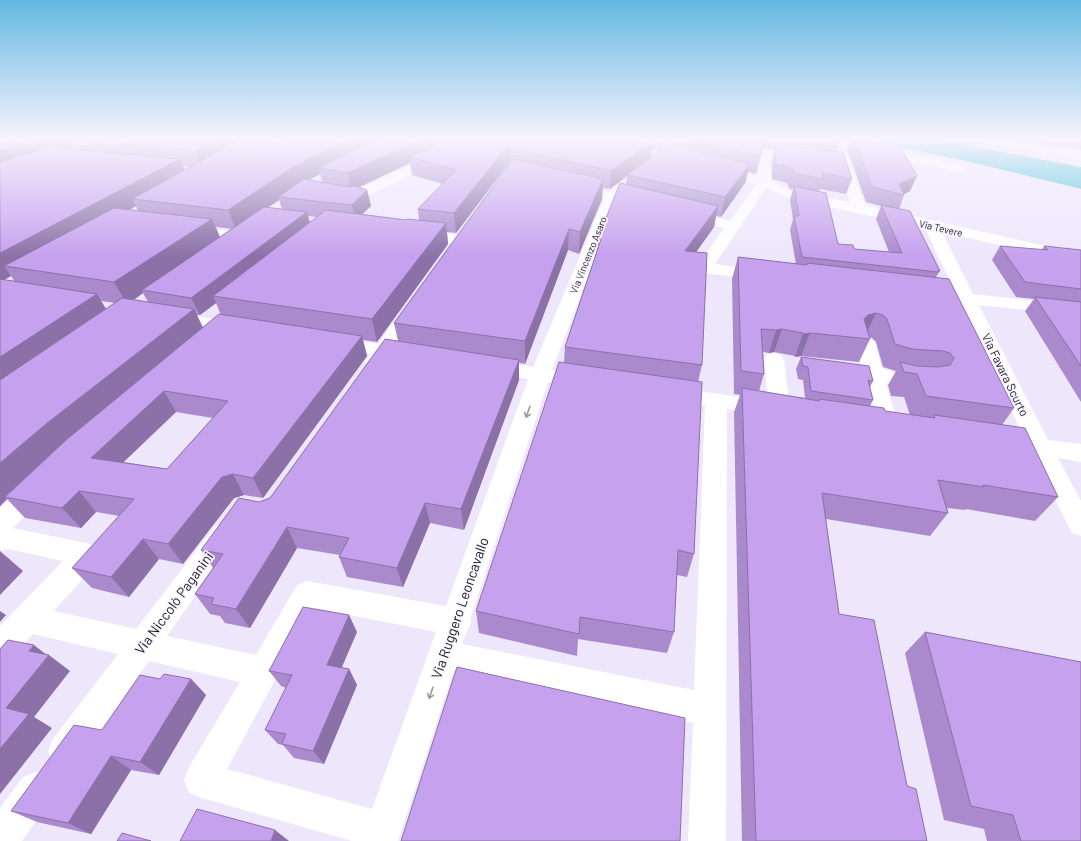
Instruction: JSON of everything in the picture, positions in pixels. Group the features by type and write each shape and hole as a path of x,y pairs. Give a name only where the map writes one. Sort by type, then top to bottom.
{"street":[{"path":"322,191 353,197 390,179"},
{"path":"612,196 634,179"},
{"name":"Via Tevere","path":"755,179 764,182 785,193 859,208 1081,259"},
{"path":"850,179 859,208"},
{"path":"764,182 704,268 782,277"},
{"path":"561,184 657,208"},
{"name":"Via Vincenzo Asaro","path":"540,375 612,196"},
{"path":"673,211 734,226"},
{"name":"Via Favara Scurto","path":"931,225 1040,447 1081,525"},
{"path":"176,229 244,232 219,249"},
{"path":"406,234 466,234 452,253"},
{"path":"914,292 1081,311"},
{"path":"360,383 419,298"},
{"path":"153,315 254,331"},
{"path":"314,340 427,357"},
{"path":"863,422 894,426 873,372 865,343"},
{"path":"655,391 786,410 774,359"},
{"path":"473,364 602,384"},
{"path":"823,365 873,372 897,380 929,382"},
{"name":"Via Ruggero Leoncavallo","path":"381,836 540,375"},
{"path":"707,841 716,400"},
{"path":"986,439 1081,453"},
{"path":"0,648 87,555 3,534 51,476"},
{"name":"Via Niccolò Paganini","path":"0,839 239,513"},
{"path":"381,836 202,780 307,594 456,622"},
{"path":"27,619 263,672"},
{"path":"444,656 710,710"}],"water":[{"path":"1041,179 1081,179 1081,189"}],"pier":[{"path":"1034,179 1041,179 1081,189 1081,191"}],"building":[{"path":"0,179 141,179 0,253"},
{"path":"168,179 275,179 228,210 132,199"},
{"path":"304,179 349,187 355,186 367,190 352,205 278,197"},
{"path":"447,179 481,179 454,213 418,209"},
{"path":"498,179 603,179 580,232 569,229 525,341 394,323"},
{"path":"646,179 738,179 725,197"},
{"path":"869,179 910,179 899,184 904,195 872,187"},
{"path":"620,183 718,206 685,251 707,253 702,365 565,347 601,239 598,238"},
{"path":"794,186 826,193 838,244 853,245 854,249 902,253 881,205 910,211 940,271 802,257 794,216 799,216"},
{"path":"264,207 307,212 191,298 142,290"},
{"path":"114,208 212,219 114,282 4,266"},
{"path":"326,210 406,220 446,223 372,319 213,296"},
{"path":"1000,246 1048,250 1044,246 1081,250 1081,289 1025,282"},
{"path":"738,257 949,279 1014,408 926,396 917,374 904,372 900,362 917,366 938,367 950,365 954,358 950,353 943,351 912,349 895,344 887,319 883,315 876,313 868,315 864,319 870,339 810,333 803,334 782,329 761,329 764,374 741,371"},
{"path":"0,279 97,294 0,357"},
{"path":"1035,297 1081,302 1081,366"},
{"path":"122,298 194,309 46,424 0,463 0,380"},
{"path":"219,314 362,336 253,478 233,474 222,477 168,544 143,539 111,577 72,568 134,499 79,491 62,508 5,497 66,440","holes":["164,391 228,401 167,469 91,458"]},
{"path":"385,339 519,360 461,509 425,503 397,568 339,557 349,538 287,527 236,609 211,604 214,598 195,594 223,554 201,550 239,498 259,502 270,498"},
{"path":"801,357 869,366 873,381 868,380 873,400 811,391 808,367 803,366"},
{"path":"559,362 702,382 694,554 678,550 674,632 580,617 579,634 476,611"},
{"path":"742,388 819,401 819,399 884,408 885,411 935,418 934,415 1025,428 1058,497 983,485 984,487 938,480 948,513 822,493 839,614 874,620 907,786 916,789 927,841 756,841"},
{"path":"303,607 349,615 327,665 349,669 313,751 282,744 286,734 265,730 292,675 269,671"},
{"path":"925,632 1081,662 1081,841 1021,841 1013,815 971,806"},
{"path":"8,640 34,645 29,651 49,655 6,708 29,714 0,749 0,649"},
{"path":"457,667 685,718 680,841 401,841"},
{"path":"164,674 191,679 140,762 111,756 68,823 11,811 74,725 102,730 140,675 160,679"},
{"path":"197,809 275,830 271,841 180,841"},
{"path":"122,833 151,841 117,841"}]}
